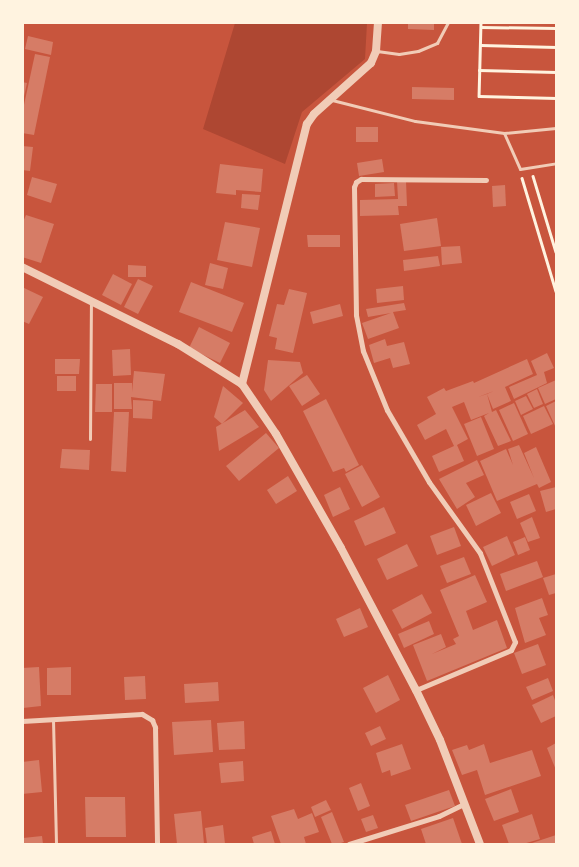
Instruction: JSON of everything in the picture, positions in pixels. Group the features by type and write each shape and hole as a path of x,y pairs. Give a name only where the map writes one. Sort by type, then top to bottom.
{"street":[{"path":"242,384 304,132 314,114 374,59 378,22"},
{"path":"416,690 511,650 515,642 480,553 429,482 387,410 363,351 356,316 354,187 356,182 361,179 486,180"},
{"path":"22,267 178,344 242,384 276,434 416,690 440,740 480,844"},
{"path":"22,721 142,714 152,720 155,727 157,844"},
{"path":"349,844 439,816 464,804"}],"lane":[{"path":"376,51 399,54 418,51 437,42 448,22"},
{"path":"329,100 415,121 504,133 556,128"},
{"path":"504,133 520,169 556,163"},
{"path":"90,439 91,300"},
{"path":"53,720 56,843"}],"path":[{"path":"481,22 479,96 556,98"},
{"path":"481,27 556,28"},
{"path":"480,45 556,47"},
{"path":"479,70 556,72"},
{"path":"531,167 556,252"},
{"path":"520,169 556,291"}],"shaded area":[{"path":"235,23 367,23 365,59 302,112 285,164 203,129"}],"building":[{"path":"408,22 434,22 434,30 408,29"},
{"path":"28,36 53,42 51,55 25,49"},
{"path":"35,54 50,57 34,135 22,133 22,114"},
{"path":"22,82 27,83 23,101 22,100"},
{"path":"412,87 454,88 454,100 412,99"},
{"path":"356,127 378,127 378,142 356,142"},
{"path":"22,146 33,147 30,171 22,170"},
{"path":"382,159 384,172 359,176 357,163"},
{"path":"220,164 263,169 261,192 236,190 236,195 216,193"},
{"path":"32,177 57,184 51,203 27,195"},
{"path":"397,181 406,181 407,206 398,206 399,215 360,216 360,200 398,199"},
{"path":"394,183 395,196 375,197 375,184"},
{"path":"505,185 506,206 493,207 492,186"},
{"path":"242,194 260,195 258,210 241,208"},
{"path":"26,215 54,224 41,263 22,257 22,224"},
{"path":"437,218 441,246 404,251 400,224"},
{"path":"225,222 260,228 252,267 217,260"},
{"path":"307,235 340,235 340,247 308,247"},
{"path":"460,246 462,263 442,265 441,247"},
{"path":"438,256 440,266 404,271 403,260"},
{"path":"210,263 228,268 223,289 205,285"},
{"path":"128,265 146,266 146,277 128,277"},
{"path":"113,274 132,284 121,305 102,295"},
{"path":"138,279 153,286 138,314 124,307"},
{"path":"191,282 244,303 232,332 179,312"},
{"path":"403,286 404,300 377,303 376,289"},
{"path":"22,287 43,297 29,324 22,321"},
{"path":"289,289 307,293 293,353 275,349 277,338 269,336 277,304 284,305"},
{"path":"404,303 406,310 393,312 399,328 368,339 362,323 391,313 368,317 366,309"},
{"path":"340,304 343,316 313,324 310,312"},
{"path":"199,327 230,343 220,363 189,348"},
{"path":"385,339 387,346 404,342 410,364 393,368 390,358 374,363 369,345"},
{"path":"130,349 131,375 113,376 112,350"},
{"path":"547,353 554,368 544,372 547,383 514,399 509,387 537,375 531,361"},
{"path":"55,359 80,359 79,374 55,374"},
{"path":"527,359 533,374 505,387 511,401 493,409 487,394 492,412 496,410 511,441 498,446 484,416 489,413 471,420 464,402 452,407 468,439 457,445 464,461 439,472 432,456 454,446 446,429 425,440 417,425 436,414 427,397 444,388 446,391 473,381 474,383"},
{"path":"268,360 300,362 303,373 271,401 264,390"},
{"path":"134,371 165,374 161,401 131,397 132,409 114,409 114,383 132,383 132,392"},
{"path":"307,375 320,394 302,406 289,386"},
{"path":"57,376 76,376 76,391 57,391"},
{"path":"556,380 556,399 545,404 538,388"},
{"path":"96,384 112,384 112,412 95,412"},
{"path":"223,386 243,403 222,424 214,417"},
{"path":"537,389 543,404 534,408 527,394"},
{"path":"526,396 533,409 521,415 515,401"},
{"path":"326,399 359,465 346,472 344,468 333,472 303,411"},
{"path":"133,400 153,401 152,419 133,418"},
{"path":"556,401 556,428 546,406"},
{"path":"514,403 528,434 513,441 499,410"},
{"path":"544,406 553,424 531,434 523,416"},
{"path":"245,410 259,427 219,451 216,427"},
{"path":"114,412 129,412 126,472 111,471"},
{"path":"481,417 494,449 477,456 464,424"},
{"path":"266,433 279,448 239,481 226,466"},
{"path":"519,445 534,478 524,453 536,447 551,482 539,488 537,484 497,501 480,461 506,449 513,465 508,449"},
{"path":"62,449 90,450 89,470 60,468"},
{"path":"477,460 484,475 466,483 475,497 457,509 439,479"},
{"path":"362,465 380,497 362,507 345,474"},
{"path":"288,476 297,491 276,504 267,490"},
{"path":"340,487 350,509 333,517 324,495"},
{"path":"556,487 556,509 546,512 540,491"},
{"path":"491,493 501,513 476,526 466,505"},
{"path":"529,494 536,511 517,519 510,502"},
{"path":"384,507 396,533 365,546 354,521"},
{"path":"532,517 540,538 528,542 520,523"},
{"path":"454,527 461,546 437,555 430,536"},
{"path":"507,536 515,555 492,566 483,547"},
{"path":"525,537 530,550 518,555 513,542"},
{"path":"407,544 418,566 387,580 377,559"},
{"path":"464,557 471,574 447,583 440,566"},
{"path":"537,561 543,577 506,591 500,574"},
{"path":"556,574 556,593 549,595 543,578"},
{"path":"475,575 487,602 466,611 473,630 497,620 507,648 427,681 413,645 441,634 446,647 432,654 456,644 453,639 459,636 440,590"},
{"path":"422,594 432,613 402,629 392,610"},
{"path":"542,598 548,615 539,618 546,635 525,643 515,608"},
{"path":"360,608 368,627 344,637 336,619"},
{"path":"429,621 434,634 404,648 398,634"},
{"path":"538,644 546,665 522,674 514,653"},
{"path":"39,667 41,706 23,708 22,668"},
{"path":"71,667 71,695 47,695 47,668"},
{"path":"388,675 400,700 376,713 363,688"},
{"path":"145,676 146,699 125,700 124,677"},
{"path":"548,678 553,691 532,700 526,687"},
{"path":"218,682 219,701 185,703 184,684"},
{"path":"553,695 556,703 556,716 541,723 532,705"},
{"path":"211,720 213,752 174,755 172,722"},
{"path":"244,721 245,749 219,750 217,723"},
{"path":"380,726 386,739 371,746 365,733"},
{"path":"556,743 556,770 547,748"},
{"path":"402,744 411,769 391,776 390,770 382,773 376,753"},
{"path":"484,744 490,763 532,750 541,776 485,795 477,770 462,775 452,750 467,745 469,750"},
{"path":"39,760 42,792 22,794 22,762"},
{"path":"243,761 244,781 221,783 219,763"},
{"path":"361,783 370,806 358,811 349,788"},
{"path":"511,789 519,812 494,821 485,799"},
{"path":"449,790 455,806 411,821 405,805"},
{"path":"85,797 125,797 126,837 86,837"},
{"path":"326,800 331,810 315,817 311,807"},
{"path":"294,809 298,819 312,813 319,832 304,837 306,844 281,844 271,816"},
{"path":"201,811 204,844 177,844 174,814"},
{"path":"332,812 344,842 338,844 332,844 321,817"},
{"path":"532,814 540,839 523,844 509,844 502,825"},
{"path":"373,815 378,828 366,832 361,819"},
{"path":"453,818 462,844 426,844 421,829"},
{"path":"223,825 225,844 207,844 205,828"},
{"path":"271,831 275,844 254,844 252,837"},
{"path":"556,835 556,844 532,844 532,843"},
{"path":"42,836 43,844 22,844 23,838"}]}
